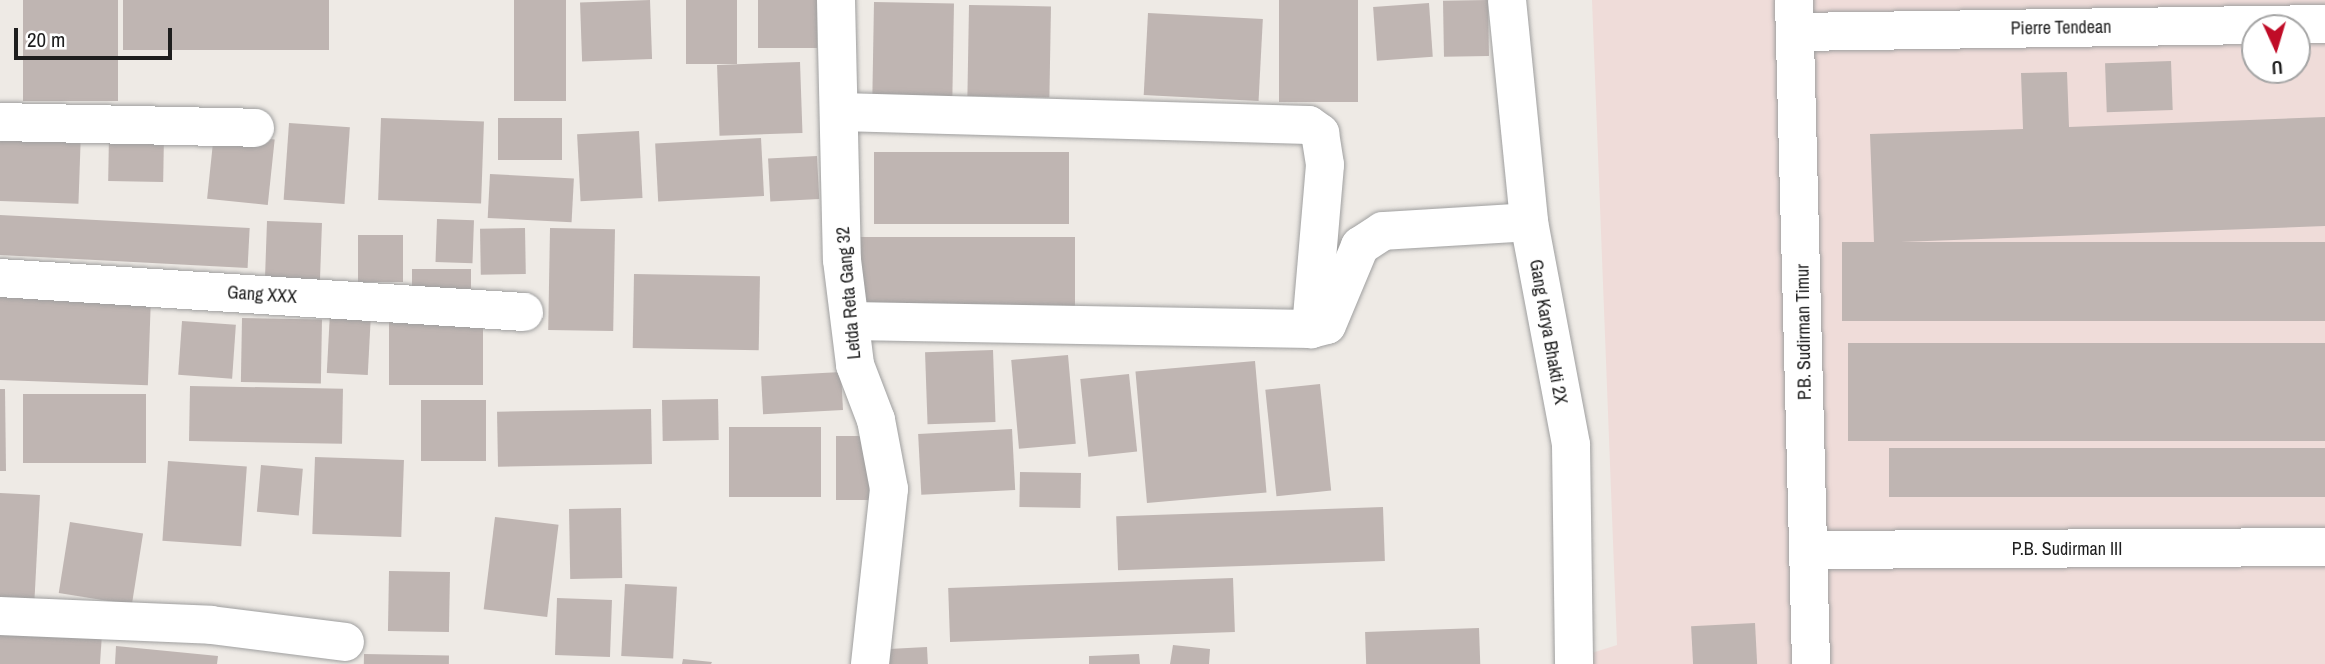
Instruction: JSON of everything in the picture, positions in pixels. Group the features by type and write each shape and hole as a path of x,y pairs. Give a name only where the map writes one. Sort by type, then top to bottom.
{"street":[{"name":"Letda Reta Gang 32","path":"836,0 842,260 855,365 876,420 889,489 870,664"},
{"name":"Gang Karya Bhakti 2X","path":"1507,0 1529,222 1571,445 1574,664"},
{"name":"Pierre Tendean","path":"1795,16 2325,24"},
{"name":"P.B. Sudirman Timur","path":"1795,16 1811,664"},
{"path":"840,112 1309,125 1321,134 1325,165 1311,329"},
{"path":"0,122 255,128"},
{"path":"850,321 1311,329 1327,324 1360,246 1383,231 1529,222"},
{"name":"Gang XXX","path":"0,278 524,312"},
{"name":"P.B. Sudirman III","path":"1809,551 2325,547"},
{"path":"0,617 212,625 345,642"}],"shaded area":[{"path":"1592,0 2325,0 2325,664 1592,664 1592,653 1617,645"}],"building":[{"path":"23,0 118,0 118,101 23,101"},
{"path":"123,0 329,0 329,50 123,50"},
{"path":"514,0 566,0 566,101 514,101"},
{"path":"650,0 652,59 582,61 580,2"},
{"path":"686,0 737,0 737,64 686,64"},
{"path":"758,0 817,0 817,48 758,48"},
{"path":"1279,0 1358,0 1358,102 1279,102"},
{"path":"1488,0 1489,56 1444,57 1443,1"},
{"path":"874,2 954,3 952,98 872,97"},
{"path":"1429,3 1433,57 1377,61 1373,7"},
{"path":"969,5 1051,6 1049,97 967,96"},
{"path":"1148,13 1263,19 1259,101 1144,95"},
{"path":"2171,61 2173,110 2107,112 2105,63"},
{"path":"800,62 802,133 720,136 717,65"},
{"path":"2067,72 2069,127 2325,117 2325,226 1874,243 1870,134 2023,129 2021,73"},
{"path":"381,118 484,122 481,204 378,200"},
{"path":"498,118 562,118 562,160 498,160"},
{"path":"289,123 350,127 344,204 284,200"},
{"path":"0,129 81,132 78,204 0,201"},
{"path":"639,131 643,198 581,201 577,134"},
{"path":"214,133 275,139 268,205 207,199"},
{"path":"109,134 164,135 163,182 108,181"},
{"path":"761,138 764,196 658,201 655,144"},
{"path":"874,152 1069,152 1069,224 874,224"},
{"path":"817,156 819,199 770,202 768,159"},
{"path":"490,174 574,178 572,222 488,218"},
{"path":"0,215 250,228 248,268 0,255"},
{"path":"437,219 474,220 472,263 435,262"},
{"path":"267,221 322,223 320,284 265,282"},
{"path":"525,228 526,274 481,275 480,229"},
{"path":"550,228 615,229 613,331 548,330"},
{"path":"358,235 403,235 403,282 358,282"},
{"path":"851,237 1075,237 1075,310 851,310"},
{"path":"1842,242 2325,242 2325,321 1842,321"},
{"path":"412,269 471,269 471,299 412,299"},
{"path":"634,274 760,276 759,350 633,348"},
{"path":"0,293 151,298 148,385 0,380"},
{"path":"330,312 371,314 368,375 327,373"},
{"path":"242,318 322,319 321,383 241,382"},
{"path":"182,321 236,325 232,379 178,375"},
{"path":"389,321 483,321 483,385 389,385"},
{"path":"1848,343 2325,343 2325,441 1848,441"},
{"path":"993,350 996,422 928,424 925,352"},
{"path":"1068,355 1076,444 1019,449 1011,360"},
{"path":"1255,361 1267,492 1147,503 1135,371"},
{"path":"841,372 843,410 763,414 761,376"},
{"path":"1129,374 1137,452 1088,457 1080,379"},
{"path":"1320,384 1331,490 1276,496 1265,390"},
{"path":"190,386 343,389 342,444 189,441"},
{"path":"0,389 5,389 6,471 0,471"},
{"path":"23,394 146,394 146,463 23,463"},
{"path":"718,399 719,440 663,441 662,400"},
{"path":"421,400 486,400 486,461 421,461"},
{"path":"651,409 652,464 498,467 497,412"},
{"path":"729,427 821,427 821,497 729,497"},
{"path":"1012,429 1015,490 921,495 918,434"},
{"path":"836,436 877,436 877,500 836,500"},
{"path":"1889,448 2325,448 2325,497 1889,497"},
{"path":"315,457 404,460 401,537 312,534"},
{"path":"168,461 247,467 241,546 162,541"},
{"path":"261,465 303,469 299,515 257,512"},
{"path":"1020,472 1081,473 1080,508 1019,507"},
{"path":"0,493 40,495 34,604 0,602"},
{"path":"1383,507 1385,561 1118,570 1116,516"},
{"path":"621,508 622,578 570,579 569,509"},
{"path":"495,517 559,525 547,617 484,609"},
{"path":"70,522 143,534 132,605 59,593"},
{"path":"389,571 450,572 449,632 388,631"},
{"path":"1233,578 1235,632 950,642 948,588"},
{"path":"625,584 677,587 673,659 621,656"},
{"path":"557,598 612,600 610,657 555,655"},
{"path":"1755,623 1757,664 1693,664 1691,626"},
{"path":"0,627 102,633 100,664 0,664"},
{"path":"1479,628 1480,664 1366,664 1365,632"},
{"path":"1173,645 1210,649 1209,664 1170,664"},
{"path":"116,646 218,656 217,664 115,664"},
{"path":"927,647 928,664 880,664 879,650"},
{"path":"364,654 449,655 449,664 364,664"},
{"path":"1139,654 1140,664 1089,664 1089,656"},
{"path":"683,659 712,662 682,664"}]}
